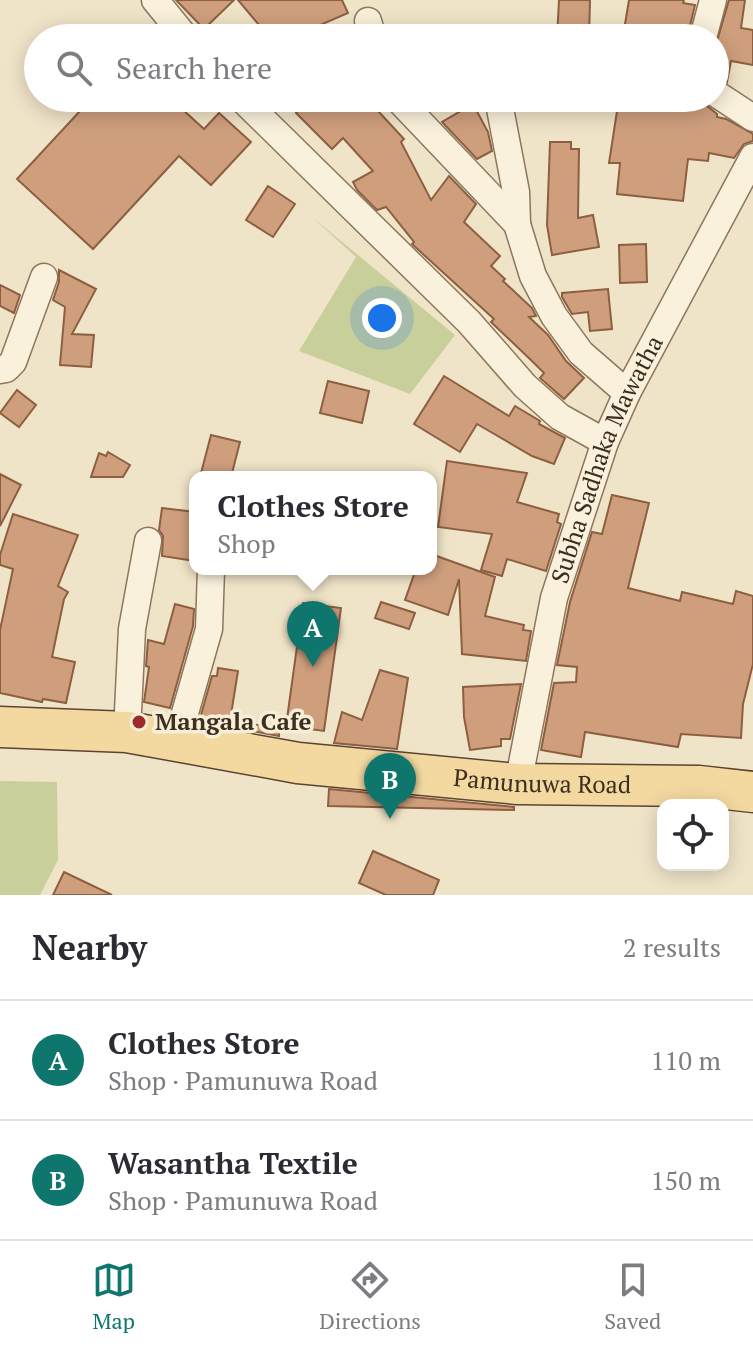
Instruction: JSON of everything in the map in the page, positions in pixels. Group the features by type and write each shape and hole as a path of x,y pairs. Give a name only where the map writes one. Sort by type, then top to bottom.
{"main road":[{"name":"Pamunuwa Road","path":"0,727 127,732 298,763 518,784 683,786 753,792"}],"street":[{"path":"155,0 175,24"},
{"path":"707,24 713,0"},
{"path":"729,102 753,118"},
{"path":"255,112 469,322 525,386 560,417 605,442"},
{"path":"410,112 517,224"},
{"path":"501,112 516,192 517,224 533,276 554,316 581,353 627,393"},
{"name":"Subha Sadhaka Mawatha","path":"518,784 554,598 605,442 627,393 753,157"},
{"path":"0,370 13,362 44,277"},
{"path":"127,732 132,629 148,541"},
{"path":"177,741 209,629 211,575"}],"green space":[{"path":"313,218 455,335 410,394 299,351 356,257"},
{"path":"0,781 57,782 58,860 40,895 0,895"}],"building":[{"path":"176,0 234,0 209,24 199,24"},
{"path":"238,0 342,0 348,13 322,24 258,24"},
{"path":"559,0 590,0 589,24 558,24"},
{"path":"629,0 684,0 683,3 695,5 690,24 625,24"},
{"path":"729,0 745,0 741,28 753,30 753,65 731,61 729,72 729,24 722,24"},
{"path":"79,112 185,112 204,129 219,113 251,142 211,185 179,156 93,249 17,179"},
{"path":"379,112 404,139 401,142 431,200 449,176 476,204 464,222 500,256 491,266 532,308 536,316 529,317 584,378 564,399 540,378 544,373 491,322 494,319 412,244 414,242 386,207 377,210 357,190 353,182 373,171 343,138 332,149 296,113"},
{"path":"459,112 477,112 488,132 492,151 477,159 442,122"},
{"path":"617,112 715,112 717,117 753,134 753,141 744,144 734,158 709,153 708,161 688,159 683,201 617,194 620,163 609,163"},
{"path":"550,142 571,142 571,149 579,149 578,218 593,215 599,247 552,255 547,225"},
{"path":"268,186 295,204 273,237 246,220"},
{"path":"646,244 647,282 620,283 619,245"},
{"path":"59,270 96,289 72,334 94,335 91,367 60,365 65,307 53,300"},
{"path":"0,285 20,295 14,313 0,306"},
{"path":"608,289 612,329 590,331 588,312 572,314 562,297 562,293"},
{"path":"444,376 509,416 515,406 565,438 554,464 532,456 477,424 460,452 414,424"},
{"path":"328,381 369,391 362,423 320,413"},
{"path":"17,390 36,405 19,427 0,413"},
{"path":"211,435 240,442 233,471 202,471"},
{"path":"108,452 130,465 123,477 91,477 99,453 106,456"},
{"path":"447,461 527,473 517,502 559,514 557,522 561,524 546,571 507,559 502,576 481,570 492,534 438,527"},
{"path":"0,474 21,485 0,526"},
{"path":"612,495 649,503 628,588 680,601 682,592 733,604 736,591 753,596 753,664 743,704 741,738 681,734 678,747 585,732 581,757 541,750 554,683 576,682 577,667 557,665 570,602 592,532 602,534"},
{"path":"162,508 189,511 189,560 162,556 163,536 159,530"},
{"path":"13,514 78,535 58,586 68,592 52,657 75,662 66,703 43,699 42,702 0,693 0,630 13,569 0,565 0,555"},
{"path":"437,556 495,577 485,616 524,625 523,630 531,631 526,661 462,654 459,579 448,615 405,600 414,575 437,575"},
{"path":"381,602 415,613 409,629 375,618"},
{"path":"303,603 341,608 324,731 286,726"},
{"path":"175,604 194,609 193,626 170,708 144,702 149,667 146,666 148,640 164,644"},
{"path":"218,668 238,671 229,727 199,722 212,676 217,676"},
{"path":"380,670 408,678 397,749 334,743 342,712 362,720"},
{"path":"521,684 510,739 501,739 501,746 470,750 463,687"},
{"path":"242,724 279,726 279,736 242,729"},
{"path":"329,789 514,807 514,810 328,806"},
{"path":"373,851 439,880 433,895 386,895 359,883"},
{"path":"64,872 112,895 53,895"}],"place":[{"name":"Clothes Store","path":"313,667"},
{"name":"Mangala Cafe","path":"139,722"},
{"name":"Wasantha Textile","path":"390,819"}]}
